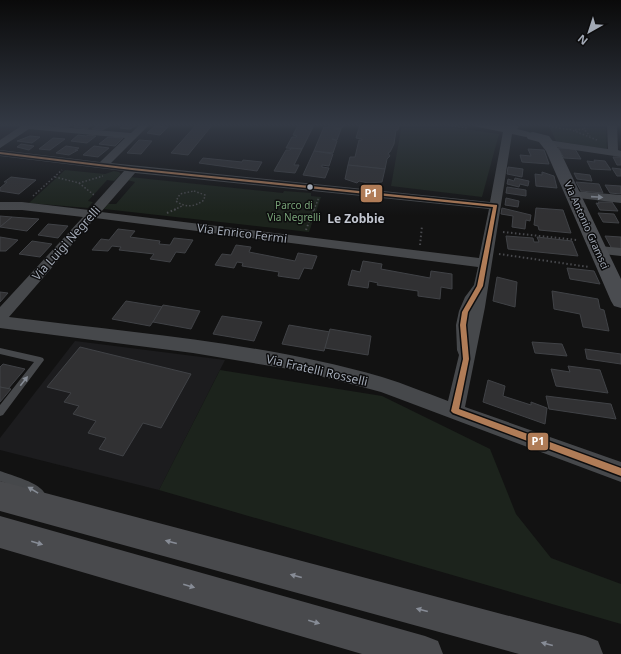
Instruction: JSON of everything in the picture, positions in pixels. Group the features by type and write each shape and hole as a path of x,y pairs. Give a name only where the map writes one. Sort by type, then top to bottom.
{"highway":[{"path":"0,496 585,654"},
{"path":"0,532 425,654"}],"street":[{"path":"14,155 132,169 495,206"},
{"path":"104,165 114,155"},
{"path":"454,411 476,323 480,286 495,206 523,155"},
{"name":"Via Antonio Gramsci","path":"549,155 574,195 621,301"},
{"name":"Via Luigi Negrelli","path":"0,317 90,214 132,169"},
{"path":"574,195 621,199"},
{"name":"Via Enrico Fermi","path":"0,206 22,206 303,240 485,258"},
{"path":"599,250 621,252"},
{"name":"Via Fratelli Rosselli","path":"0,322 271,358 363,379 621,472"}],"lane":[{"path":"0,351 40,360 0,412"},
{"path":"0,476 22,484 78,517"}],"path":[{"path":"22,206 73,161"},
{"path":"79,183 110,173 120,167"},
{"path":"55,177 79,183 95,196 91,201 100,204"},
{"path":"303,240 322,189"},
{"path":"194,191 203,194 205,198 197,205 187,206 176,202 180,194 194,191"},
{"path":"490,230 581,240"},
{"name":"Via Antonio Gramsci","path":"485,258 595,268"}],"shaded area":[{"path":"75,341 225,360 159,490 0,450 0,438"}],"green space":[{"path":"397,155 493,155 482,197 391,186"},
{"path":"65,170 105,174 114,171 121,174 114,181 107,180 88,201 93,202 88,208 29,203"},
{"name":"Parco di Via Negrelli","path":"130,177 283,193 284,191 311,193 311,196 321,197 309,232 104,209 108,204 116,204 135,182 127,180"},
{"path":"220,370 382,396 490,449 516,514 551,558 621,584 621,624 159,490"}],"building":[{"path":"84,155 101,155 98,157"},
{"path":"283,155 299,155 294,165 299,165 295,173 274,171"},
{"path":"312,155 333,155 329,166 322,165 322,167 329,168 325,178 303,175"},
{"path":"356,155 389,155 390,156 387,159 385,169 348,165 350,157 355,157"},
{"path":"520,155 531,156 530,155 546,155 549,164 522,162"},
{"path":"562,155 578,155 581,159 564,158"},
{"path":"613,157 621,157 621,165 617,165"},
{"path":"203,158 242,162 243,160 262,162 257,171 199,163"},
{"path":"594,160 605,161 611,170 591,169 587,161 595,162"},
{"path":"348,165 385,169 382,182 368,183 359,181 357,183 345,179"},
{"path":"508,167 523,169 522,177 507,174"},
{"path":"612,168 621,169 621,176 617,176"},
{"path":"542,172 554,176 557,188 536,186 535,174 542,175"},
{"path":"574,173 590,175 592,181 577,179"},
{"path":"11,177 36,180 19,194 0,191 0,188 7,182 4,182"},
{"path":"515,178 529,181 528,186 520,184 519,187 507,184 508,179 514,181"},
{"path":"576,182 599,184 603,193 581,191"},
{"path":"605,185 621,186 621,194 610,193"},
{"path":"507,187 526,190 526,196 506,193"},
{"path":"506,198 519,201 518,207 505,205"},
{"path":"598,202 612,202 618,211 600,210 596,203 599,204"},
{"path":"502,208 531,215 530,221 526,220 525,229 512,227 513,216 501,214"},
{"path":"536,208 563,210 571,233 539,230 538,226 534,225"},
{"path":"598,213 614,214 619,223 603,222"},
{"path":"0,216 12,217 0,227"},
{"path":"12,217 39,219 27,231 0,227"},
{"path":"48,224 68,226 58,238 38,235"},
{"path":"118,229 135,231 130,237 160,241 159,244 170,245 174,238 193,240 185,253 176,252 170,262 150,259 154,254 119,250 121,247 112,246 108,251 92,250 101,239 109,240"},
{"path":"506,236 533,238 534,242 539,242 537,237 572,241 578,256 508,249"},
{"path":"605,236 621,237 621,250 612,249"},
{"path":"0,237 18,240 6,251 0,251"},
{"path":"32,241 52,244 40,257 19,254"},
{"path":"236,245 251,247 249,252 295,261 298,253 317,256 312,269 304,268 299,279 278,276 279,272 242,266 243,263 237,262 234,268 215,265 222,254 231,255"},
{"path":"363,261 382,264 381,269 430,278 431,271 452,274 452,289 441,287 440,299 418,296 418,291 377,285 378,283 369,281 368,288 348,285 352,270 360,272"},
{"path":"567,268 594,271 600,284 570,279"},
{"path":"497,277 517,282 515,307 493,301"},
{"path":"552,291 598,299 600,309 604,310 609,331 583,327 580,314 554,309"},
{"path":"0,292 8,293 0,302"},
{"path":"126,301 163,307 150,326 112,319"},
{"path":"163,305 200,311 191,329 153,322"},
{"path":"222,316 262,322 254,341 213,334"},
{"path":"289,325 330,332 324,351 282,344"},
{"path":"330,329 371,336 368,355 325,348"},
{"path":"532,342 562,344 567,356 535,353"},
{"path":"80,347 191,374 161,428 143,423 123,456 99,449 106,438 88,433 96,421 73,414 79,406 64,402 71,393 47,387"},
{"path":"585,349 621,354 621,364 587,359"},
{"path":"3,364 25,369 8,389 0,387 0,367"},
{"path":"568,366 600,370 608,393 556,386 551,369 570,372"},
{"path":"488,380 505,386 503,396 531,405 531,402 547,408 545,424 483,402"},
{"path":"0,387 11,389 0,402"},
{"path":"546,396 611,404 616,419 549,409"}],"transit line":[{"name":"P1","path":"13,155 132,169 495,206"},
{"name":"P1","path":"455,411 466,359 463,325 465,312 480,286 495,206"},
{"name":"P1","path":"455,411 621,472"}],"district":[{"name":"Le Zobbie","path":"356,218"}]}
